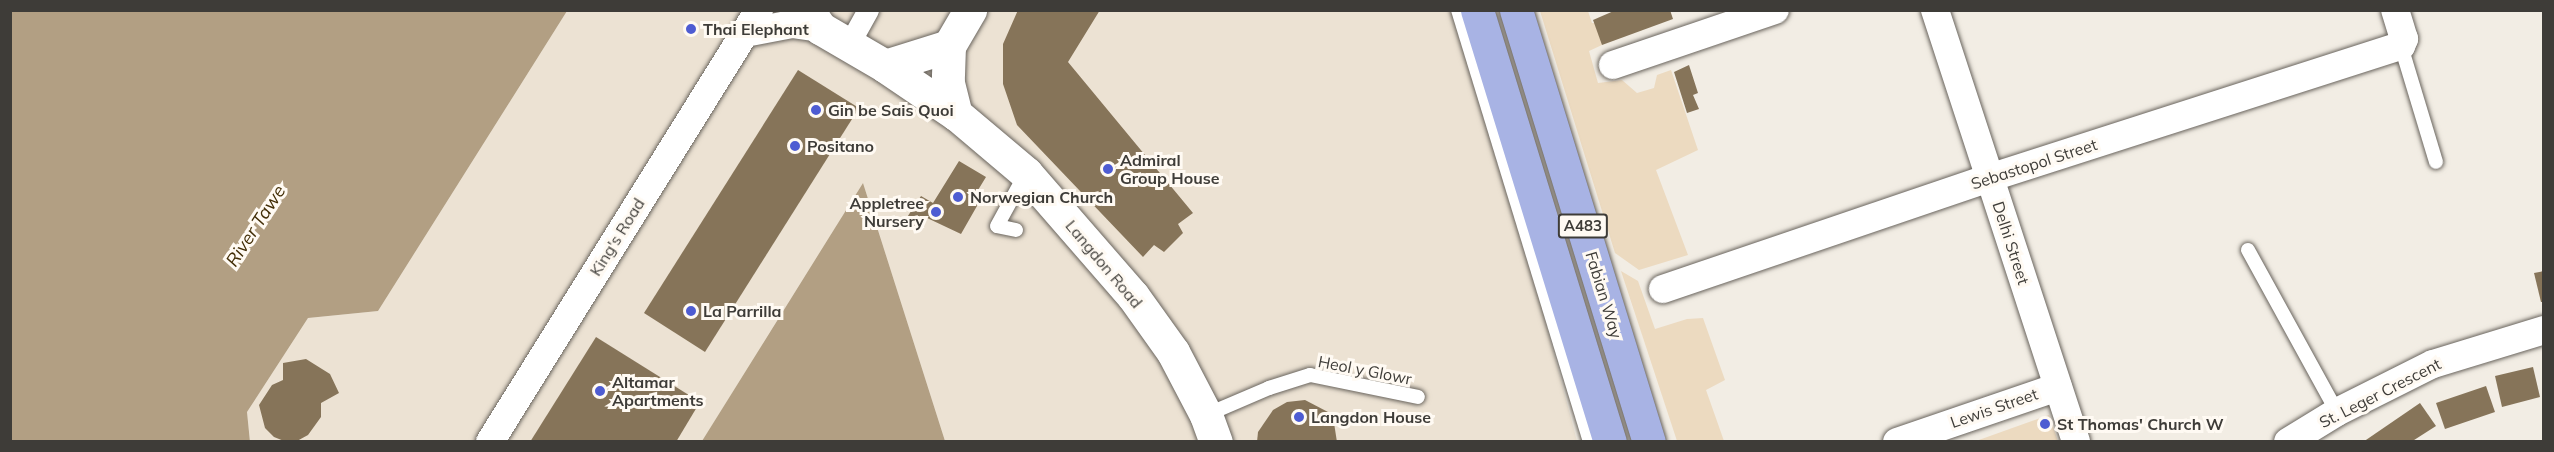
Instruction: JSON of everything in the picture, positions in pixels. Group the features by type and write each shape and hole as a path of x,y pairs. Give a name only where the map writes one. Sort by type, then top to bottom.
{"highway":[{"name":"A483","path":"1477,10 1610,441"},
{"name":"Fabian Way","path":"1516,10 1649,441"}],"street":[{"path":"849,44 868,10"},
{"path":"956,114 948,83 949,45 970,10"},
{"path":"1613,65 1775,10"},
{"name":"Delhi Street","path":"1935,10 2076,441"},
{"path":"2395,10 2402,43"},
{"name":"King's Road","path":"490,441 752,22 792,24 814,19 885,66"},
{"name":"Sebastopol Street","path":"1663,289 1989,178 2402,43"},
{"path":"885,66 949,45"},
{"name":"Langdon Road","path":"885,66 956,114 1026,173 1133,296 1173,352 1211,428"},
{"name":"St. Leger Crescent","path":"2288,441 2337,412 2433,364 2544,330"},
{"name":"Lewis Street","path":"1897,441 2058,387"}],"lane":[{"path":"1458,10 1590,441"},
{"path":"2402,43 2436,162"},
{"path":"1016,230 997,226 1026,173"},
{"path":"2248,250 2337,412"},
{"name":"Heol y Glowr","path":"1211,428 1269,388 1310,375 1418,398"}],"shaded area":[{"path":"1463,10 1577,441 945,441 863,183 702,441 250,441 247,412 308,318 378,311 567,11"},
{"path":"1540,11 1588,11 1592,23 1598,23 1602,45 1589,51 1598,83 1622,80 1637,93 1654,88 1657,75 1671,70 1698,150 1656,170 1688,255 1639,270 1615,253"},
{"path":"1621,271 1638,281 1655,329 1687,319 1703,318 1725,380 1706,390 1724,441 1677,441"},
{"path":"2049,415 2058,441 1976,441"}],"water":[{"name":"River Tawe","path":"10,11 567,11 378,311 308,318 247,412 250,442 11,441"},
{"path":"863,183 945,441 702,441 737,385"}],"building":[{"name":"Admiral Group House","path":"1018,10 1100,10 1068,62 1193,213 1178,224 1183,233 1164,252 1154,245 1143,257 1017,125 1003,84 1003,44"},
{"path":"1616,10 1670,10 1673,19 1602,45 1593,20"},
{"path":"1689,65 1698,93 1693,95 1699,109 1687,113 1674,72"},
{"path":"798,70 859,108 705,352 644,313"},
{"name":"Norwegian Church","path":"959,161 986,177 975,195 981,199 961,234 925,217 916,231 902,225 921,196 933,203"},
{"path":"2544,271 2544,302 2541,302 2534,273"},
{"name":"Altamar Apartments","path":"596,337 700,402 676,442 530,442"},
{"path":"306,359 330,374 339,393 321,403 321,417 308,435 297,441 284,441 274,437 265,428 259,405 272,385 283,380 283,363"},
{"path":"2533,367 2540,397 2502,407 2495,376"},
{"path":"2486,386 2495,412 2445,429 2436,403"},
{"name":"Langdon House","path":"1305,400 1328,412 1334,423 1337,442 1257,442 1258,432 1273,410 1287,402"},
{"path":"2420,403 2436,426 2411,442 2363,442"}],"place":[{"name":"Thai Elephant","path":"691,29"},
{"name":"Gin be Sais Quoi","path":"816,110"},
{"name":"Positano","path":"795,146"},
{"name":"Admiral Group House","path":"1108,169"},
{"name":"Norwegian Church","path":"958,197"},
{"name":"Appletree Nursery","path":"936,212"},
{"name":"La Parrilla","path":"691,311"},
{"name":"Altamar Apartments","path":"600,391"},
{"name":"Langdon House","path":"1299,417"},
{"name":"St Thomas' Church W","path":"2045,424"}]}
